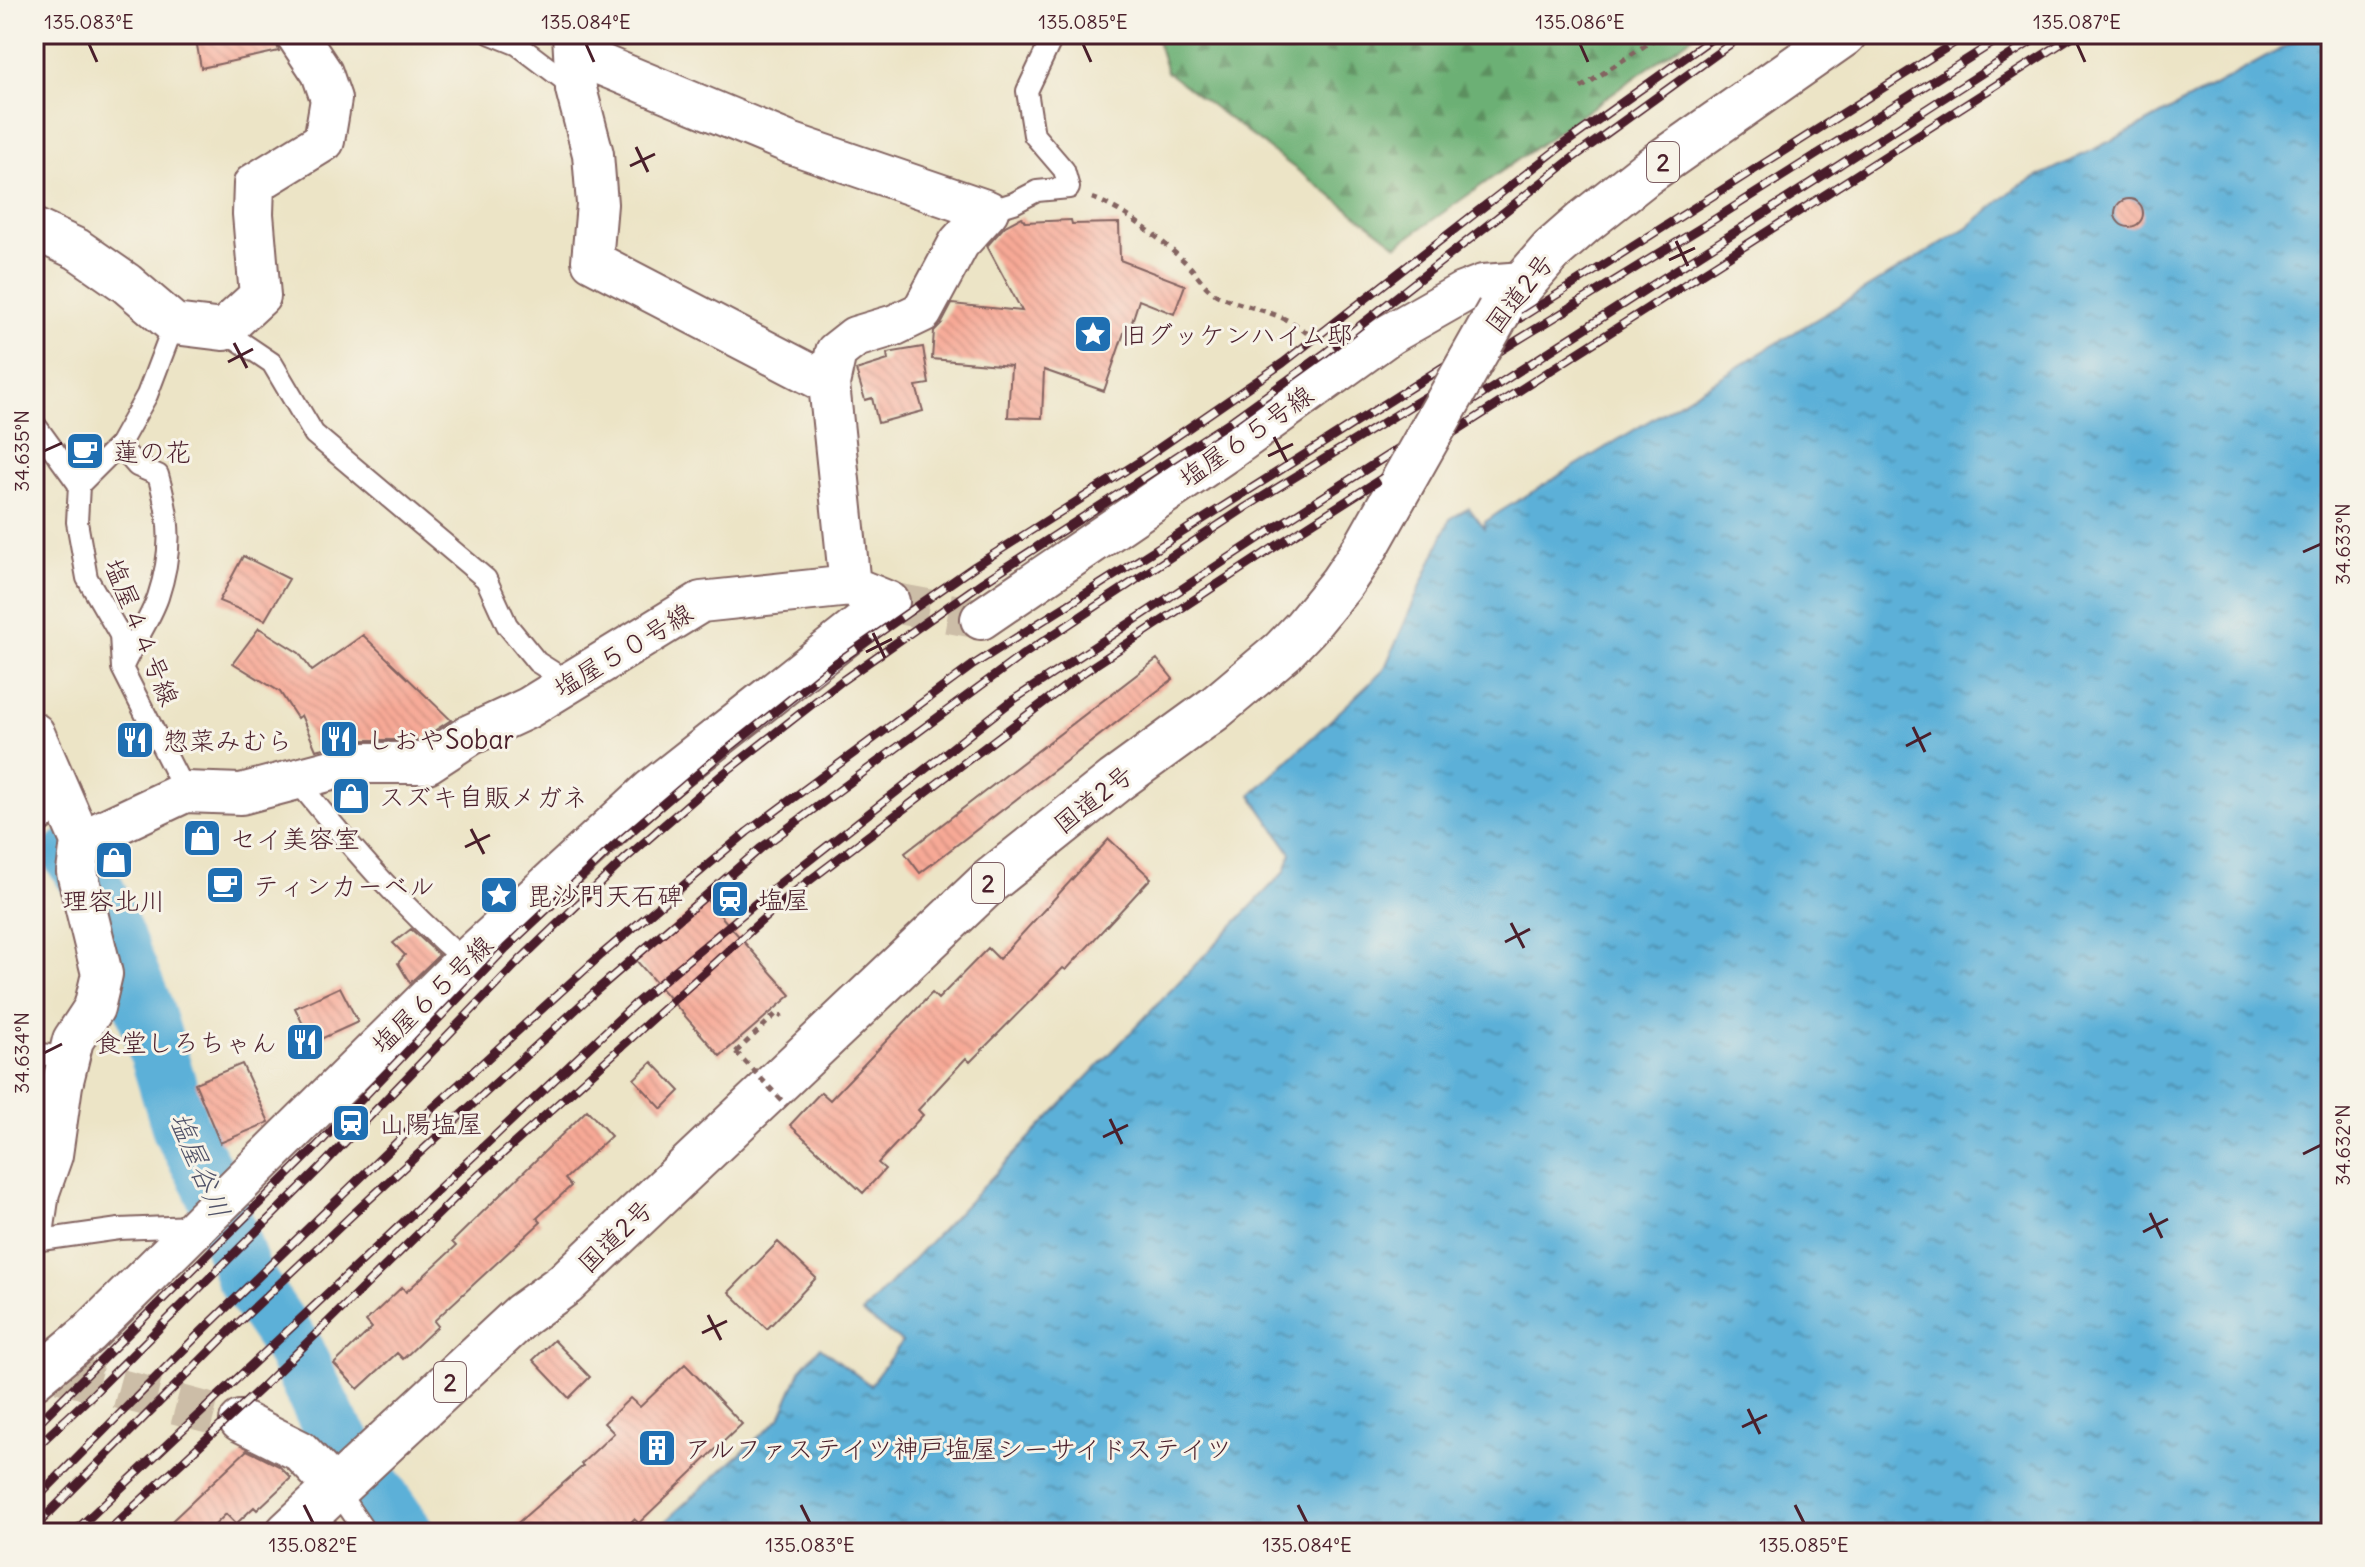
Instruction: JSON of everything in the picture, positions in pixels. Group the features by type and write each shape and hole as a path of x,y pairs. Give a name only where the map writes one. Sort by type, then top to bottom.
{"highway":[{"name":"国道2号","path":"288,1533 522,1315 565,1284 990,881 1115,781 1214,709 1283,651 1341,584 1366,547 1512,296 1552,250 1646,173 1844,34"}],"street":[{"path":"34,229 77,249 114,274 174,324 223,330 260,296 253,214 254,184 324,141 331,99 322,73 296,34"},
{"path":"829,384 592,261 597,204 582,62 790,143 988,211 959,243 922,312 895,325 855,337 836,352 829,384 850,586"},
{"name":"塩屋６５号線","path":"981,619 1229,450 1390,334 1462,293 1483,285 1512,296"},
{"name":"塩屋６５号線","path":"43,1371 88,1334 465,961 651,790 889,602 850,586"},
{"name":"塩屋５０号線","path":"63,835 185,792 241,794 358,763 427,763 470,735 528,708 701,602 850,586"},
{"path":"34,733 102,974 94,1008 73,1040 52,1056 62,1085 52,1155 39,1192 34,1227"},
{"path":"240,1421 300,1451 341,1485"}],"lane":[{"path":"491,34 518,45 582,62"},
{"path":"988,211 1014,203 1037,191 1069,188 1064,170 1034,135 1027,91 1054,34"},
{"path":"34,423 79,485 119,445 147,395 174,324"},
{"path":"223,330 272,363 314,434 486,579 507,625 537,662 570,683"},
{"path":"119,445 137,466 158,475 169,514 167,557 157,599 122,668"},
{"name":"塩屋４４号線","path":"79,485 77,522 87,578 120,635 122,668 185,792"},
{"path":"297,781 369,869 420,922 465,961"},
{"path":"34,1241 119,1229 196,1226"},
{"path":"341,1485 366,1533"}],"path":[{"path":"1581,88 1662,34"},
{"path":"1069,188 1110,204 1187,263 1201,282 1217,295 1269,312 1304,328 1338,371"},
{"path":"782,1017 777,1013 736,1052 787,1106"}],"green space":[{"path":"1155,34 1696,34 1397,245 1167,72"}],"water":[{"path":"2308,34 2331,34 2331,1533 652,1533 780,1418 801,1369 820,1347 870,1385 902,1342 862,1313 1285,871 1291,853 1251,795 1384,670 1450,519 1469,508 1484,528 1485,522 1501,511 1968,227 2017,187 2143,125"}],"building":[{"path":"195,34 273,34 279,51 201,68"},
{"path":"2129,199 2139,203 2143,213 2139,223 2129,227 2119,223 2115,213 2119,203"},
{"path":"1022,217 1025,222 1071,220 1072,224 1119,223 1120,260 1185,285 1174,314 1139,300 1130,328 1126,327 1104,391 1044,370 1042,418 1008,417 1011,366 932,359 934,331 952,304 1022,311 987,246 1005,226"},
{"path":"923,347 929,384 916,386 923,411 878,423 872,398 865,400 856,370 888,360 887,353"},
{"path":"243,556 289,579 265,620 219,601"},
{"path":"259,628 299,653 312,671 363,635 451,720 420,740 358,740 316,750 301,715 297,718 280,692 233,663"},
{"path":"1157,659 1173,679 920,873 905,853"},
{"path":"1109,839 1151,878 1066,970 1063,968 970,1062 966,1058 918,1110 923,1115 878,1163 885,1169 863,1193 790,1125 821,1092 830,1100 932,993 938,999 988,948 999,959"},
{"path":"705,898 791,995 720,1056 635,959"},
{"path":"411,929 439,955 410,983 398,963 405,955 393,943"},
{"path":"340,987 358,1022 312,1043 295,1008"},
{"path":"652,1062 680,1091 662,1109 634,1079"},
{"path":"242,1064 269,1122 220,1143 195,1083"},
{"path":"587,1110 611,1136 565,1179 571,1186 537,1218 541,1222 434,1321 438,1326 403,1359 397,1353 358,1389 334,1364 372,1328 366,1321 402,1287 406,1292 456,1246 452,1242"},
{"path":"778,1242 816,1278 767,1329 729,1292"},
{"path":"554,1340 590,1377 569,1398 533,1360"},
{"name":"アルファステイツ神戸塩屋シーサイドステイツ","path":"685,1364 742,1424 639,1523 634,1519 618,1533 506,1533 583,1466 581,1464 614,1433 604,1423 630,1398 640,1407"},
{"path":"247,1450 279,1466 291,1478 257,1510 254,1507 236,1524 226,1514 207,1533 159,1533"}],"waterway":[{"name":"塩屋谷川","path":"72,855 97,893 145,1010 181,1129 210,1182 243,1274 293,1347 329,1423 405,1533"}],"tunnel":[{"path":"889,602 981,619"},
{"path":"60,1373 240,1421"}],"railway":[{"path":"34,1427 315,1148 506,948 614,846 713,761 833,665 975,566 1139,462 1283,363 1564,144 1718,34"},
{"path":"34,1449 322,1166 520,960 625,859 723,774 843,680 983,582 1231,421 1324,354 1574,157 1744,34"},
{"path":"34,1501 200,1333 421,1119 601,955 747,832 973,665 1968,34"},
{"path":"34,1528 234,1327 350,1217 598,989 761,848 1021,656 1246,507 1715,219 2007,34"},
{"path":"73,1533 635,1004 779,884 1013,700 1273,529 2043,34"},
{"path":"106,1533 263,1386 469,1184 789,896 1084,672 2076,34"}],"place":[{"name":"旧グッケンハイム邸","path":"1093,334"},
{"name":"蓮の花","path":"85,451"},
{"name":"しおやSobar","path":"339,739"},
{"name":"惣菜みむら","path":"135,740"},
{"name":"スズキ自販メガネ","path":"351,796"},
{"name":"セイ美容室","path":"202,838"},
{"name":"理容北川","path":"114,860"},
{"name":"ティンカーベル","path":"225,885"},
{"name":"毘沙門天石碑","path":"499,895"},
{"name":"塩屋","path":"730,899"},
{"name":"食堂しろちゃん","path":"305,1042"},
{"name":"山陽塩屋","path":"351,1123"},
{"name":"アルファステイツ神戸塩屋シーサイドステイツ","path":"657,1448"}]}
